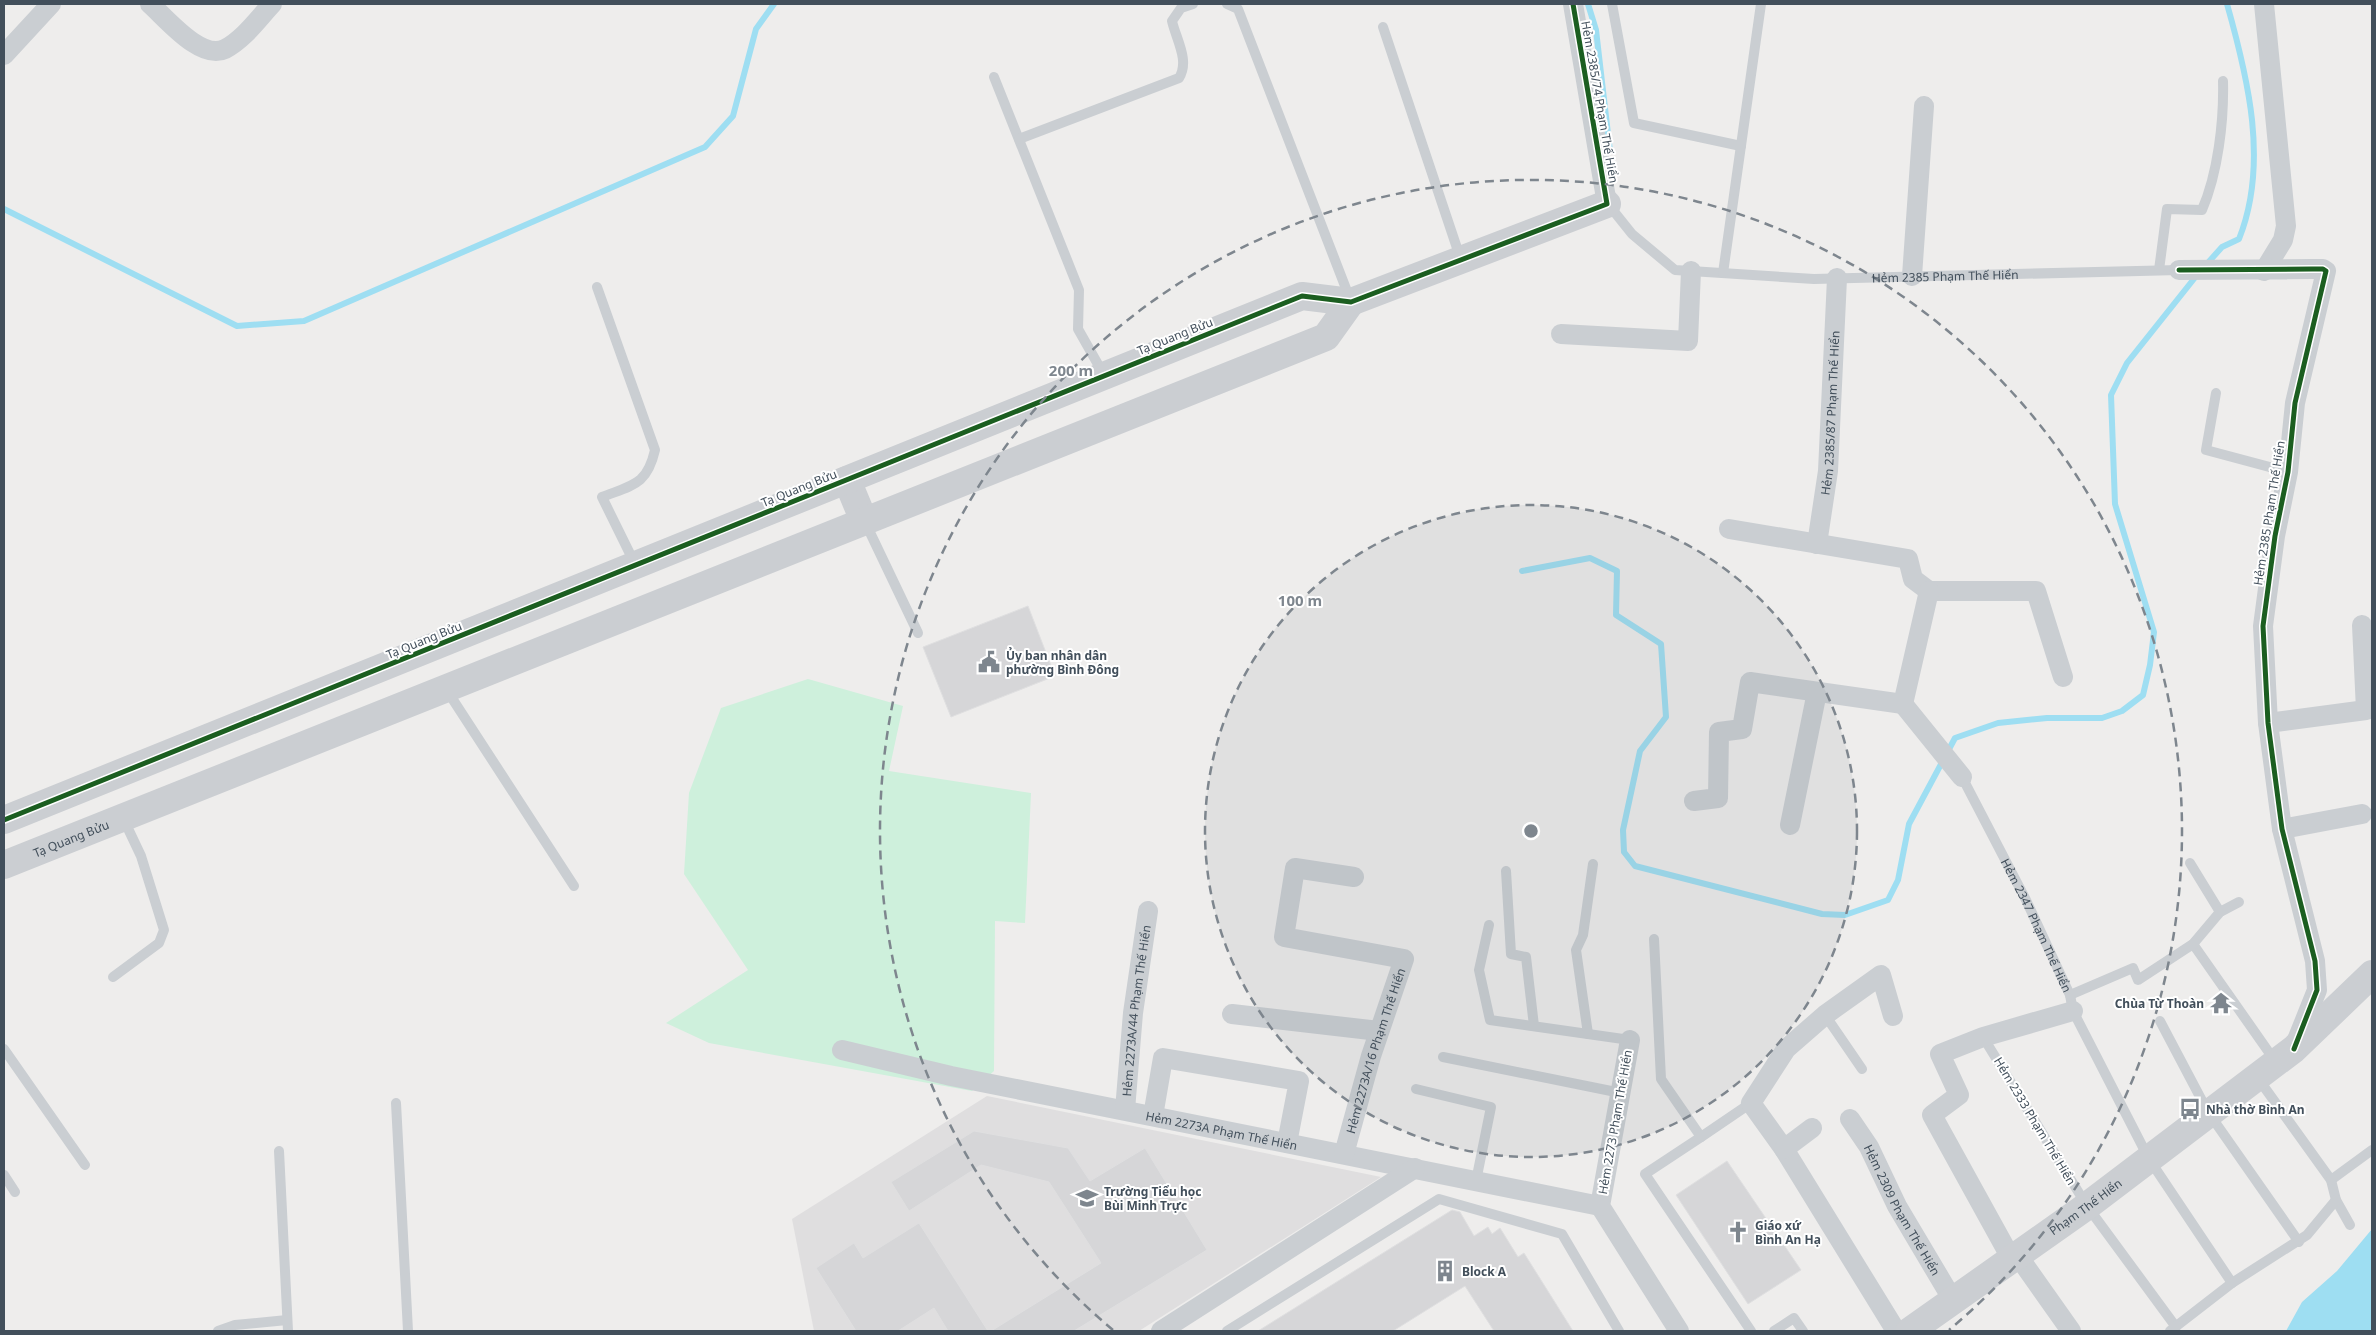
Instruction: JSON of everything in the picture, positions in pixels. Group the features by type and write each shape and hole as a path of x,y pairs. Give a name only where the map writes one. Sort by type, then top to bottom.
{"street":[{"path":"4,55 51,4"},
{"path":"150,4 203,50 223,50 238,40 272,4"},
{"name":"Hẻm 2385/74 Phạm Thế Hiển","path":"1573,4 1608,204"},
{"path":"2264,4 2286,226 2283,240 2264,270"},
{"path":"1912,276 1924,106"},
{"name":"Tạ Quang Bửu","path":"4,820 1302,296 1351,302 1608,204"},
{"name":"Hẻm 2385 Phạm Thế Hiển","path":"2179,270 2317,269 2326,271 2295,403 2288,472 2275,536 2263,626 2268,723 2282,829 2315,961 2317,990 2275,1063"},
{"path":"1561,334 1688,341 1691,271"},
{"name":"Hẻm 2385/87 Phạm Thế Hiển","path":"1817,544 1828,471 1837,278"},
{"name":"Tạ Quang Bửu","path":"4,865 1326,337 1351,302"},
{"path":"847,480 864,521"},
{"path":"1728,529 1908,559 1913,579 1929,591 2036,591 2063,677"},
{"path":"1694,801 1718,798 1719,732 1742,729 1750,682 1903,704 1929,591"},
{"path":"2268,723 2366,710 2362,625"},
{"path":"1790,826 1816,692"},
{"name":"Hẻm 2347 Phạm Thế Hiển","path":"1903,704 1962,777"},
{"path":"172,752 192,789"},
{"path":"2282,829 2362,814"},
{"name":"Hẻm 2273A/16 Phạm Thế Hiển","path":"1344,1154 1379,1031 1404,959 1284,937 1295,868 1354,877"},
{"name":"Hẻm 2273A/44 Phạm Thế Hiển","path":"1125,1110 1133,1013 1148,911"},
{"name":"Phạm Thế Hiển","path":"1910,1331 1954,1302 2086,1206 2275,1063 2346,1000 2372,974"},
{"path":"1893,1016 1881,976 1825,1015 1786,1049 1751,1103 1784,1149 1896,1331"},
{"path":"2071,1003 1940,1054 1959,1095 1932,1115 2015,1258 2071,1331"},
{"path":"1232,1014 1379,1031"},
{"name":"Hẻm 2273 Phạm Thế Hiển","path":"1630,1040 1600,1206 1679,1331"},
{"name":"Hẻm 2273A Phạm Thế Hiển","path":"842,1050 951,1076 1600,1206"},
{"path":"1153,1116 1163,1058 1299,1081 1287,1143"},
{"name":"Hẻm 2309 Phạm Thế Hiển","path":"1850,1119 1869,1148 1897,1206 1954,1302"},
{"path":"1784,1149 1812,1128"},
{"path":"1161,1331 1414,1168"}],"lane":[{"path":"1019,139 1179,78 1184,72 1185,63 1172,21 1181,8 1193,4"},
{"path":"1227,4 1238,9 1351,302"},
{"path":"1612,4 1634,123 1741,146"},
{"path":"1723,273 1761,4"},
{"path":"1383,27 1462,261"},
{"path":"994,77 1079,290 1078,329 1104,376"},
{"path":"2159,270 2167,209 2202,210 2208,196 2224,108 2223,81"},
{"name":"Hẻm 2385 Phạm Thế Hiển","path":"1608,204 1632,234 1675,270 1837,278 2179,270"},
{"path":"597,287 655,450 647,475 636,484 602,497 636,565"},
{"path":"2216,393 2206,450 2288,472"},
{"path":"864,521 918,633"},
{"path":"446,688 574,886"},
{"name":"Hẻm 2347 Phạm Thế Hiển","path":"1962,777 2026,900 2071,1003 2150,1159 2232,1283"},
{"path":"113,977 159,942 164,930 141,856 122,818"},
{"path":"2190,863 2220,912"},
{"path":"1588,1034 1576,950 1583,935 1593,864"},
{"path":"1506,872 1511,954 1526,957 1534,1026"},
{"path":"2071,1003 2133,968 2138,980 2193,944 2220,912 2239,902"},
{"path":"1489,925 1479,970 1490,1020 1630,1040"},
{"path":"1654,939 1661,1079 1701,1137"},
{"path":"2193,944 2275,1063 2331,1180 2336,1200 2350,1225"},
{"path":"1825,1015 1862,1069"},
{"path":"2160,1021 2208,1112 2299,1242"},
{"name":"Hẻm 2333 Phạm Thế Hiển","path":"1984,1037 2086,1206 2173,1329"},
{"path":"4,1048 85,1164"},
{"path":"1443,1057 1620,1093"},
{"path":"1416,1089 1491,1106 1476,1181"},
{"path":"396,1103 408,1331"},
{"path":"1751,1103 1645,1174 1751,1331"},
{"path":"2331,1180 2372,1150"},
{"path":"278,1151 288,1331"},
{"path":"4,1175 15,1192"},
{"path":"1227,1331 1439,1199 1562,1234 1619,1331"},
{"path":"2173,1329 2232,1283 2299,1242 2336,1200"},
{"path":"1774,1331 1794,1318 1803,1331"},
{"path":"218,1331 235,1325 287,1320"}],"shaded area":[{"name":"Trường Tiểu học Bùi Minh Trực","path":"987,1096 1381,1177 1139,1331 814,1331 792,1219"}],"green space":[{"path":"808,679 903,706 889,771 1031,793 1025,923 995,921 994,1071 972,1091 709,1043 666,1023 748,970 684,874 689,793 721,708"}],"water":[{"path":"2372,1229 2372,1331 2286,1331 2302,1302 2337,1271"}],"building":[{"name":"Ủy ban nhân dân phường Bình Đông","path":"1028,606 1055,676 951,717 923,647"},
{"path":"974,1131 1068,1148 1090,1181 1145,1148 1207,1250 1074,1331 991,1331 1101,1263 1049,1182 981,1165 909,1211 891,1182"},
{"name":"Giáo xứ Bình An Hạ","path":"1727,1161 1801,1270 1748,1304 1676,1195"},
{"name":"Block A","path":"1452,1210 1460,1212 1474,1236 1488,1227 1492,1234 1500,1228 1518,1257 1524,1253 1573,1331 1494,1331 1465,1286 1393,1331 1258,1331"},
{"path":"919,1223 988,1331 948,1331 934,1308 898,1331 856,1331 816,1268 854,1243 863,1258"}],"waterway":[{"path":"4,209 237,326 304,321 705,147 733,116 756,29 774,4"},
{"path":"1588,4 1596,30 1610,151"},
{"path":"2205,266 2222,247 2239,239 2248,210 2253,181 2254,151 2248,91 2227,4"},
{"path":"1522,571 1590,558 1617,571 1616,615 1661,644 1666,717 1640,751 1623,830 1624,852 1635,866 1822,914 1845,915 1888,900 1898,880 1909,824 1955,738 1998,723 2047,718 2102,718 2122,711 2143,695 2150,665 2154,632 2115,504 2111,395 2127,363 2197,275"}],"cycle path":[{"path":"4,820 1302,296 1351,302 1607,204 1573,4"},
{"path":"2179,270 2323,269 2326,271 2295,403 2288,472 2275,536 2263,626 2268,723 2282,829 2315,961 2317,990 2294,1049"}],"place":[{"name":"Ủy ban nhân dân phường Bình Đông","path":"989,662"},
{"name":"Chùa Từ Thoàn","path":"2221,1003"},
{"name":"Nhà thờ Bình An","path":"2190,1109"},
{"name":"Trường Tiểu học Bùi Minh Trực","path":"1087,1198"},
{"name":"Giáo xứ Bình An Hạ","path":"1738,1232"},
{"name":"Block A","path":"1445,1271"}]}
